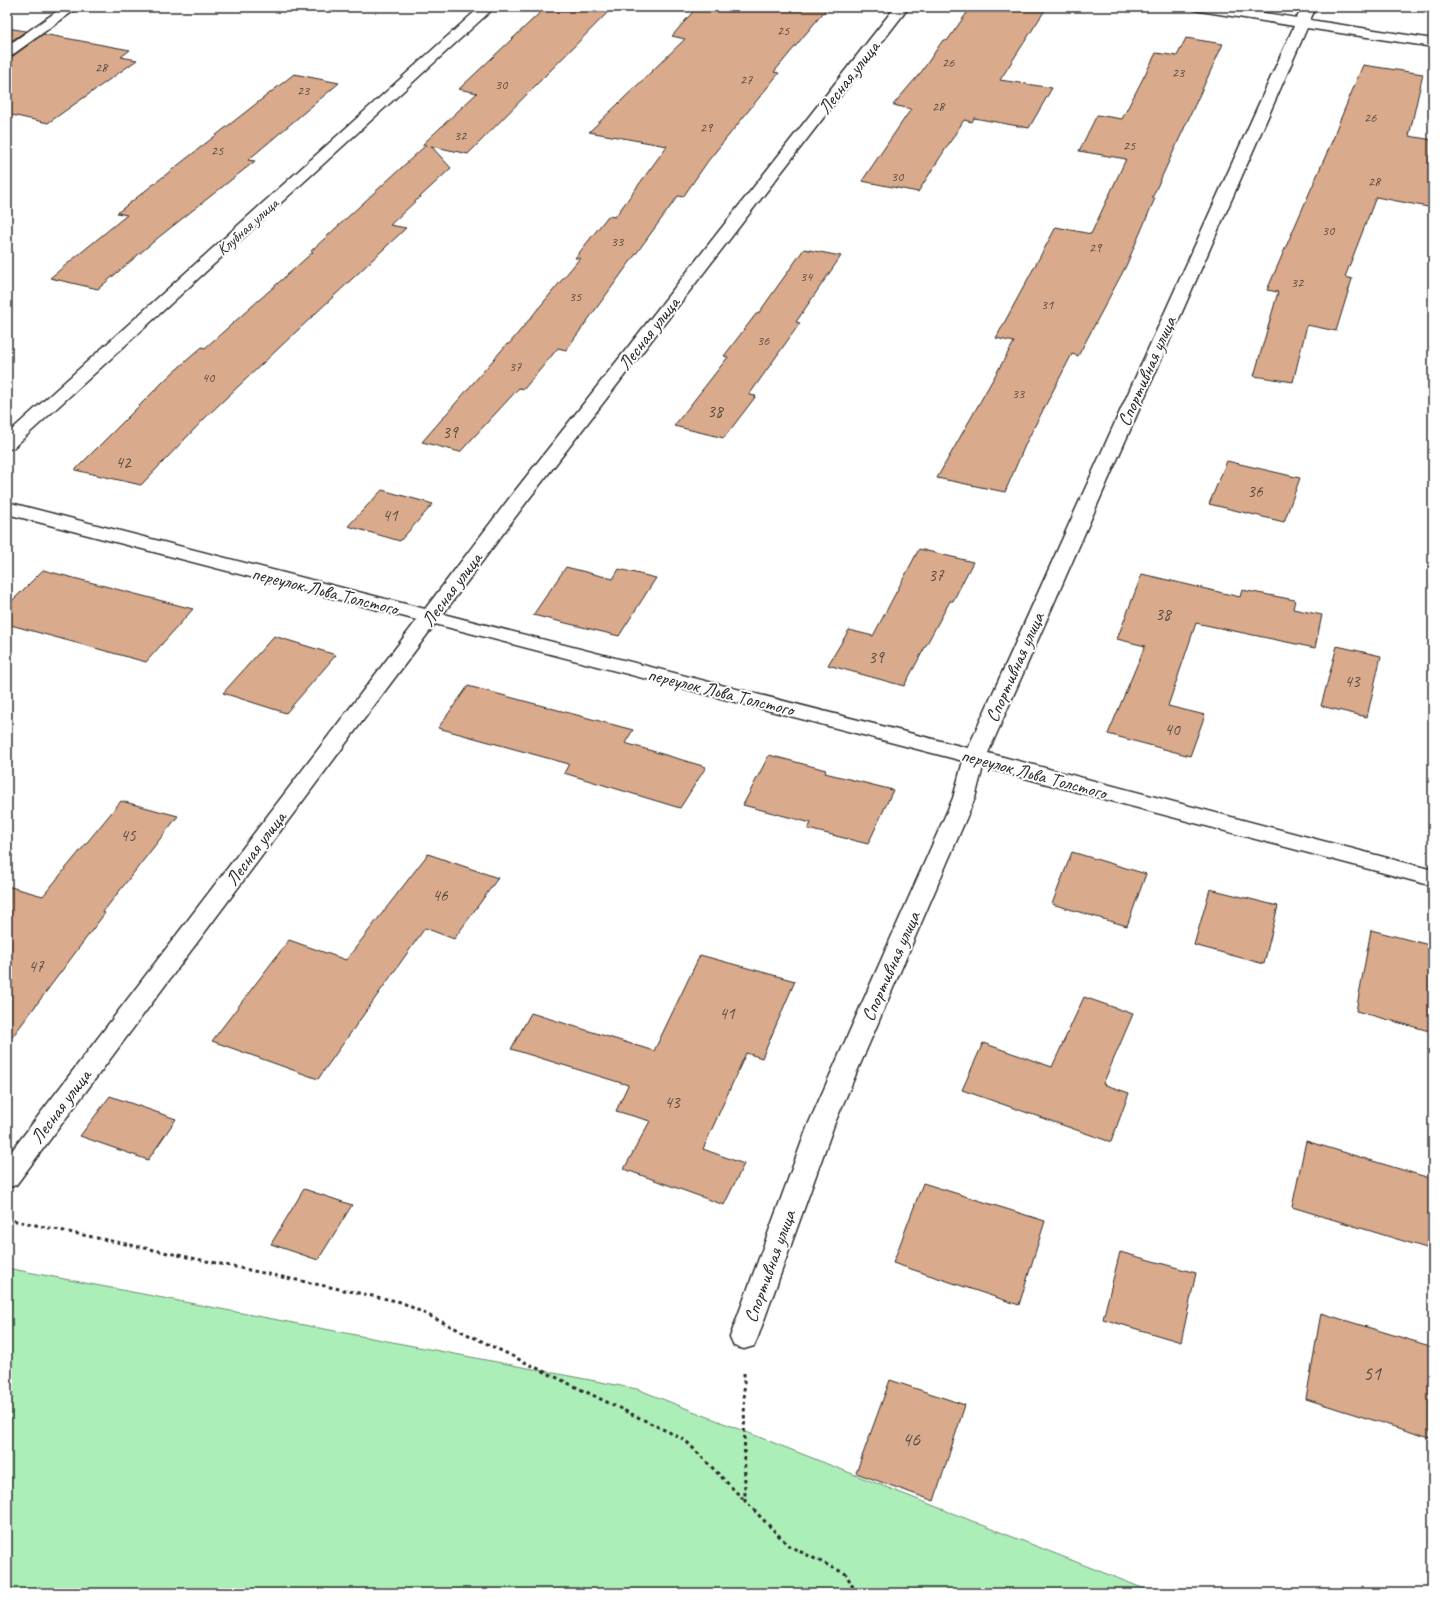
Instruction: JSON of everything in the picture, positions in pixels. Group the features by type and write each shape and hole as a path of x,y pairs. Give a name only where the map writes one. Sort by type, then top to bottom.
{"street":[{"path":"7,52 72,7"},
{"name":"Клубная улица","path":"7,444 488,7"},
{"name":"Лесная улица","path":"7,1177 518,500 902,7"},
{"path":"1200,7 1305,15 1433,43"},
{"name":"Спортивная улица","path":"744,1337 821,1124 964,798 975,757 1305,15"},
{"name":"переулок Льва Толстого","path":"7,508 975,757 1433,878"}],"path":[{"path":"7,1219 401,1302 685,1440 789,1546 846,1574 856,1593"},
{"path":"744,1337 745,1501"}],"green space":[{"path":"7,1268 637,1389 1155,1593 7,1593"}],"building":[{"path":"546,7 613,7 468,154 431,146 451,168 390,225 406,228 207,416 141,485 75,470 169,376 202,347 205,348 313,252 311,251 426,145 422,145 477,93 459,89"},
{"path":"697,7 828,7 774,72 779,73 708,161 683,197 678,196 566,350 558,348 524,389 519,388 460,452 422,442 507,344 509,344 580,258 575,258 608,216 615,217 667,146 589,132 685,39 672,36"},
{"path":"971,7 1047,7 1000,80 1052,88 1029,128 974,118 972,122 964,120 918,192 862,181 911,109 893,105 922,71 943,40 947,41"},
{"path":"7,28 26,31 7,44"},
{"path":"43,34 130,50 121,57 137,60 48,123 7,114 7,57 13,56"},
{"path":"1186,38 1223,44 1152,198 1155,198 1126,266 1078,356 1072,354 1026,443 1005,492 937,478 1014,342 996,338 1056,227 1091,234 1126,159 1079,151 1097,115 1122,119 1156,53 1177,56"},
{"path":"1363,65 1423,74 1409,136 1433,140 1433,208 1376,197 1345,277 1352,279 1336,331 1307,325 1293,382 1254,376 1278,292 1267,290 1336,132"},
{"path":"294,74 339,83 248,160 255,161 159,237 98,289 50,278 127,215 117,213"},
{"path":"804,249 841,256 796,322 800,323 749,395 756,396 724,438 674,426 728,357 724,356 756,314 758,314"},
{"path":"1227,461 1300,478 1284,522 1209,504"},
{"path":"382,490 433,504 400,541 348,526"},
{"path":"919,549 973,562 953,601 950,601 904,686 828,665 849,630 873,636"},
{"path":"566,567 613,579 619,569 656,578 619,636 533,615"},
{"path":"43,570 193,609 146,662 7,624 7,606"},
{"path":"1142,574 1240,597 1242,590 1295,600 1293,609 1322,615 1315,648 1196,623 1168,706 1205,715 1190,756 1108,734 1145,646 1117,639"},
{"path":"274,636 336,655 286,713 223,693"},
{"path":"1337,646 1381,656 1367,717 1321,706"},
{"path":"468,686 633,730 625,743 706,767 680,808 564,773 569,764 438,728"},
{"path":"769,755 826,770 825,773 893,790 868,844 808,829 811,823 743,805"},
{"path":"121,801 178,816 103,912 105,913 7,1044 7,886 43,896"},
{"path":"1072,852 1146,874 1127,926 1052,904"},
{"path":"428,854 498,878 454,939 425,928 318,1079 212,1041 289,940 346,960"},
{"path":"1210,889 1278,906 1264,964 1194,945"},
{"path":"1371,930 1433,946 1433,1032 1356,1011"},
{"path":"700,955 795,981 762,1058 746,1053 703,1149 744,1164 724,1205 624,1169 650,1121 616,1111 628,1085 511,1049 531,1013 654,1051"},
{"path":"1084,997 1133,1014 1103,1084 1129,1093 1111,1142 962,1090 983,1043 1052,1067"},
{"path":"110,1096 176,1119 148,1160 80,1136"},
{"path":"1306,1141 1433,1179 1433,1250 1292,1207"},
{"path":"923,1183 1045,1221 1019,1305 893,1263"},
{"path":"304,1189 352,1205 318,1260 271,1244"},
{"path":"1120,1252 1196,1273 1181,1342 1103,1319"},
{"path":"1321,1313 1433,1347 1433,1439 1306,1399"},
{"path":"890,1380 965,1405 934,1501 856,1473"}]}
